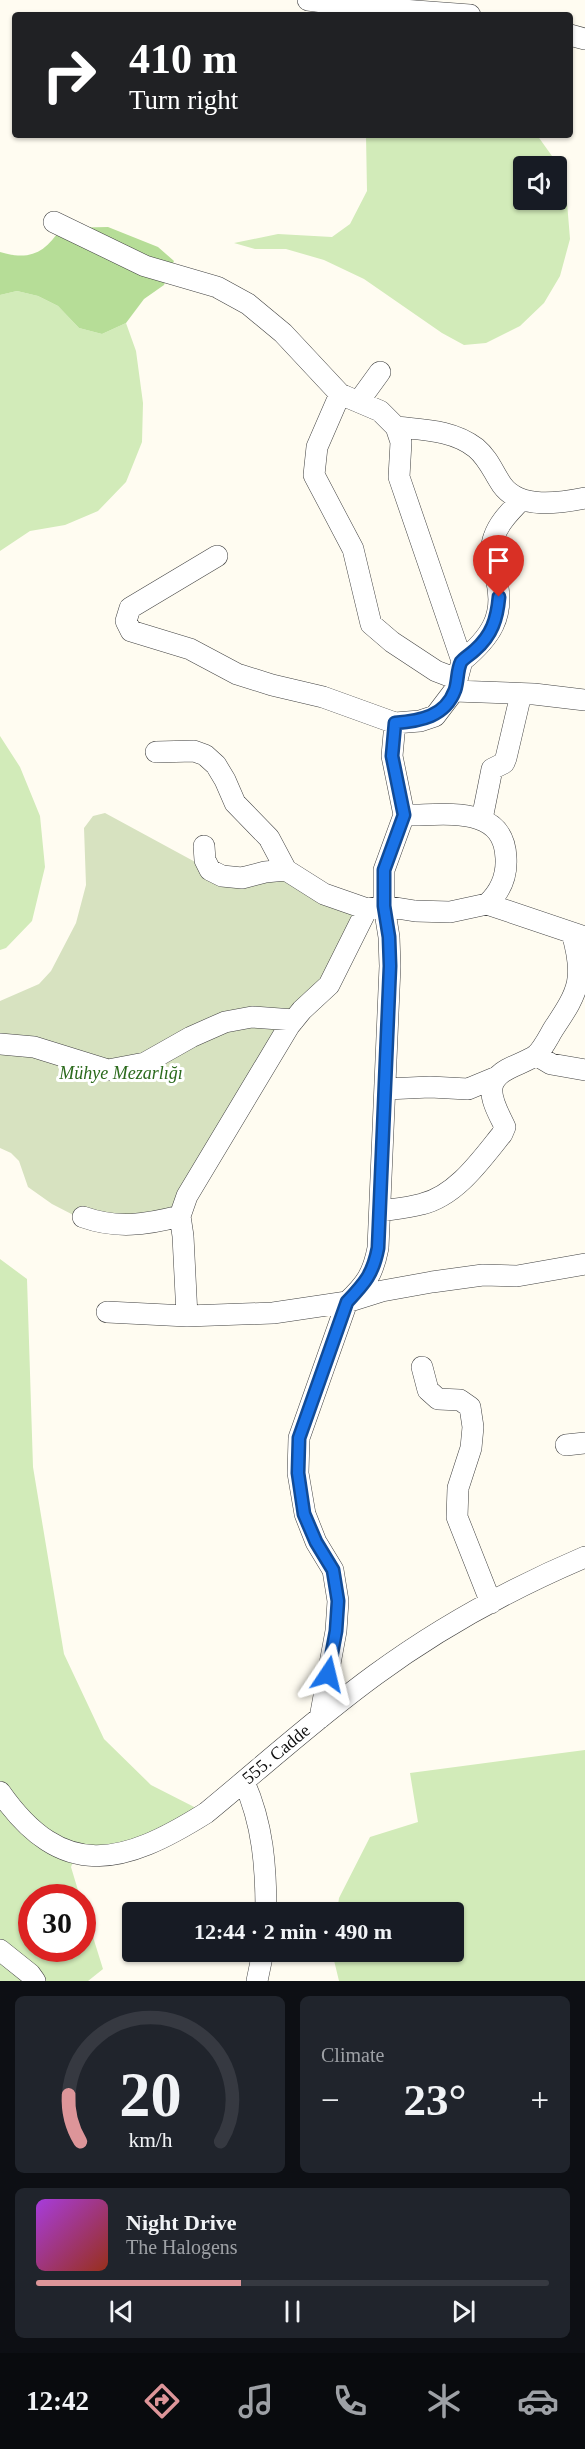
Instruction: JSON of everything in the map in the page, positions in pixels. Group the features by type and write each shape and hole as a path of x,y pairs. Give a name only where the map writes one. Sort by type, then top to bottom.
{"street":[{"path":"308,0 430,12"},
{"path":"54,222 146,266 218,286 248,304 350,397 380,411 396,427 401,442 399,477 458,677"},
{"path":"380,372 350,397 317,447 314,475 353,549 371,624 392,642 436,671 521,694 585,700"},
{"path":"396,427 452,434 474,447 489,460 503,487 521,500 539,502 585,498"},
{"path":"217,556 130,608 126,621 131,631 190,649 237,674 323,697 395,723 420,721 435,716 458,677 489,636 497,618 499,597 492,562 493,537 502,521 521,500"},
{"path":"482,819 492,769 504,763 521,694"},
{"path":"187,1316 180,1216 187,1196 294,1020 329,985 375,908 384,870 404,815 392,756 395,723"},
{"path":"156,752 185,750 205,755 216,765 235,803 269,838 286,870 324,894 375,908 450,912 487,904 496,896 507,863 506,845 497,830 482,819 457,814 404,815"},
{"path":"204,846 205,860 210,870 222,876 242,878 286,870"},
{"path":"386,1089 430,1086 468,1089 497,1077 536,1054 570,1005 580,980 579,935 487,904"},
{"path":"320,1718 336,1631 338,1601 333,1570 316,1542 304,1514 298,1473 299,1438 347,1302 363,1286 374,1269 380,1237 390,966 389,937 375,908"},
{"path":"0,1044 34,1047 108,1070 145,1063 191,1037 225,1022 252,1017 294,1020"},
{"path":"536,1054 551,1064 585,1070"},
{"path":"380,1211 422,1204 442,1196 459,1182 489,1150 502,1134 504,1127 493,1099 492,1087 497,1077"},
{"path":"83,1217 107,1224 133,1226 180,1216"},
{"path":"107,1312 187,1316 273,1313 347,1302 382,1291 432,1282 483,1275 518,1276 585,1264"},
{"path":"422,1367 428,1390 438,1399 460,1400 470,1407 473,1427 471,1448 458,1488 458,1517 491,1603"},
{"name":"555. Cadde","path":"0,1792 17,1816 45,1841 76,1854 104,1857 148,1845 206,1813 320,1718 376,1675 440,1632 491,1603 585,1557"},
{"path":"244,1782 255,1808 262,1836 265,1902"},
{"path":"0,1950 36,1981"},
{"path":"257,1981 261,1962"}],"green space":[{"path":"366,138 539,138 552,156 513,156 513,210 567,210 567,202 570,239 560,276 544,303 520,326 486,343 464,345 442,333 364,279 324,260 286,249 255,249 234,243 278,234 332,237 350,224 367,191"},
{"path":"108,227 158,247 174,261 164,285 144,299 126,323 102,334 79,328 58,306 38,296 17,291 0,295 0,252 20,256 36,253 49,244 61,228"},
{"path":"17,291 38,296 58,306 79,328 102,334 126,323 136,351 143,403 142,442 126,482 98,511 65,525 30,531 0,551 0,295"},
{"path":"0,736 20,767 40,816 45,867 32,921 6,948 0,950"},
{"name":"Mühye Mezarlığı","path":"105,813 210,870 265,872 367,909 302,1010 180,1216 85,1221 52,1204 28,1187 19,1161 11,1153 0,1148 0,1001 39,984 51,971 76,923 86,885 84,828 93,816"},
{"path":"0,1259 27,1279 33,1467 64,1654 104,1739 151,1785 206,1813 176,1831 76,1854 71,1867 76,1884 18,1884 18,1962 96,1962 96,1947 103,1969 88,1981 0,1981"},
{"path":"585,1750 585,1981 339,1981 334,1962 464,1962 464,1902 338,1902 370,1837 418,1822 410,1773"}],"route":[{"path":"328,1674 336,1631 338,1601 333,1570 316,1542 304,1514 298,1473 299,1438 347,1302 363,1286 374,1269 378,1248 390,966 389,937 384,906 384,870 390,848 404,815 392,756 395,723 420,721 435,716 446,704 454,691 462,661 489,636 497,618 499,597"}]}
